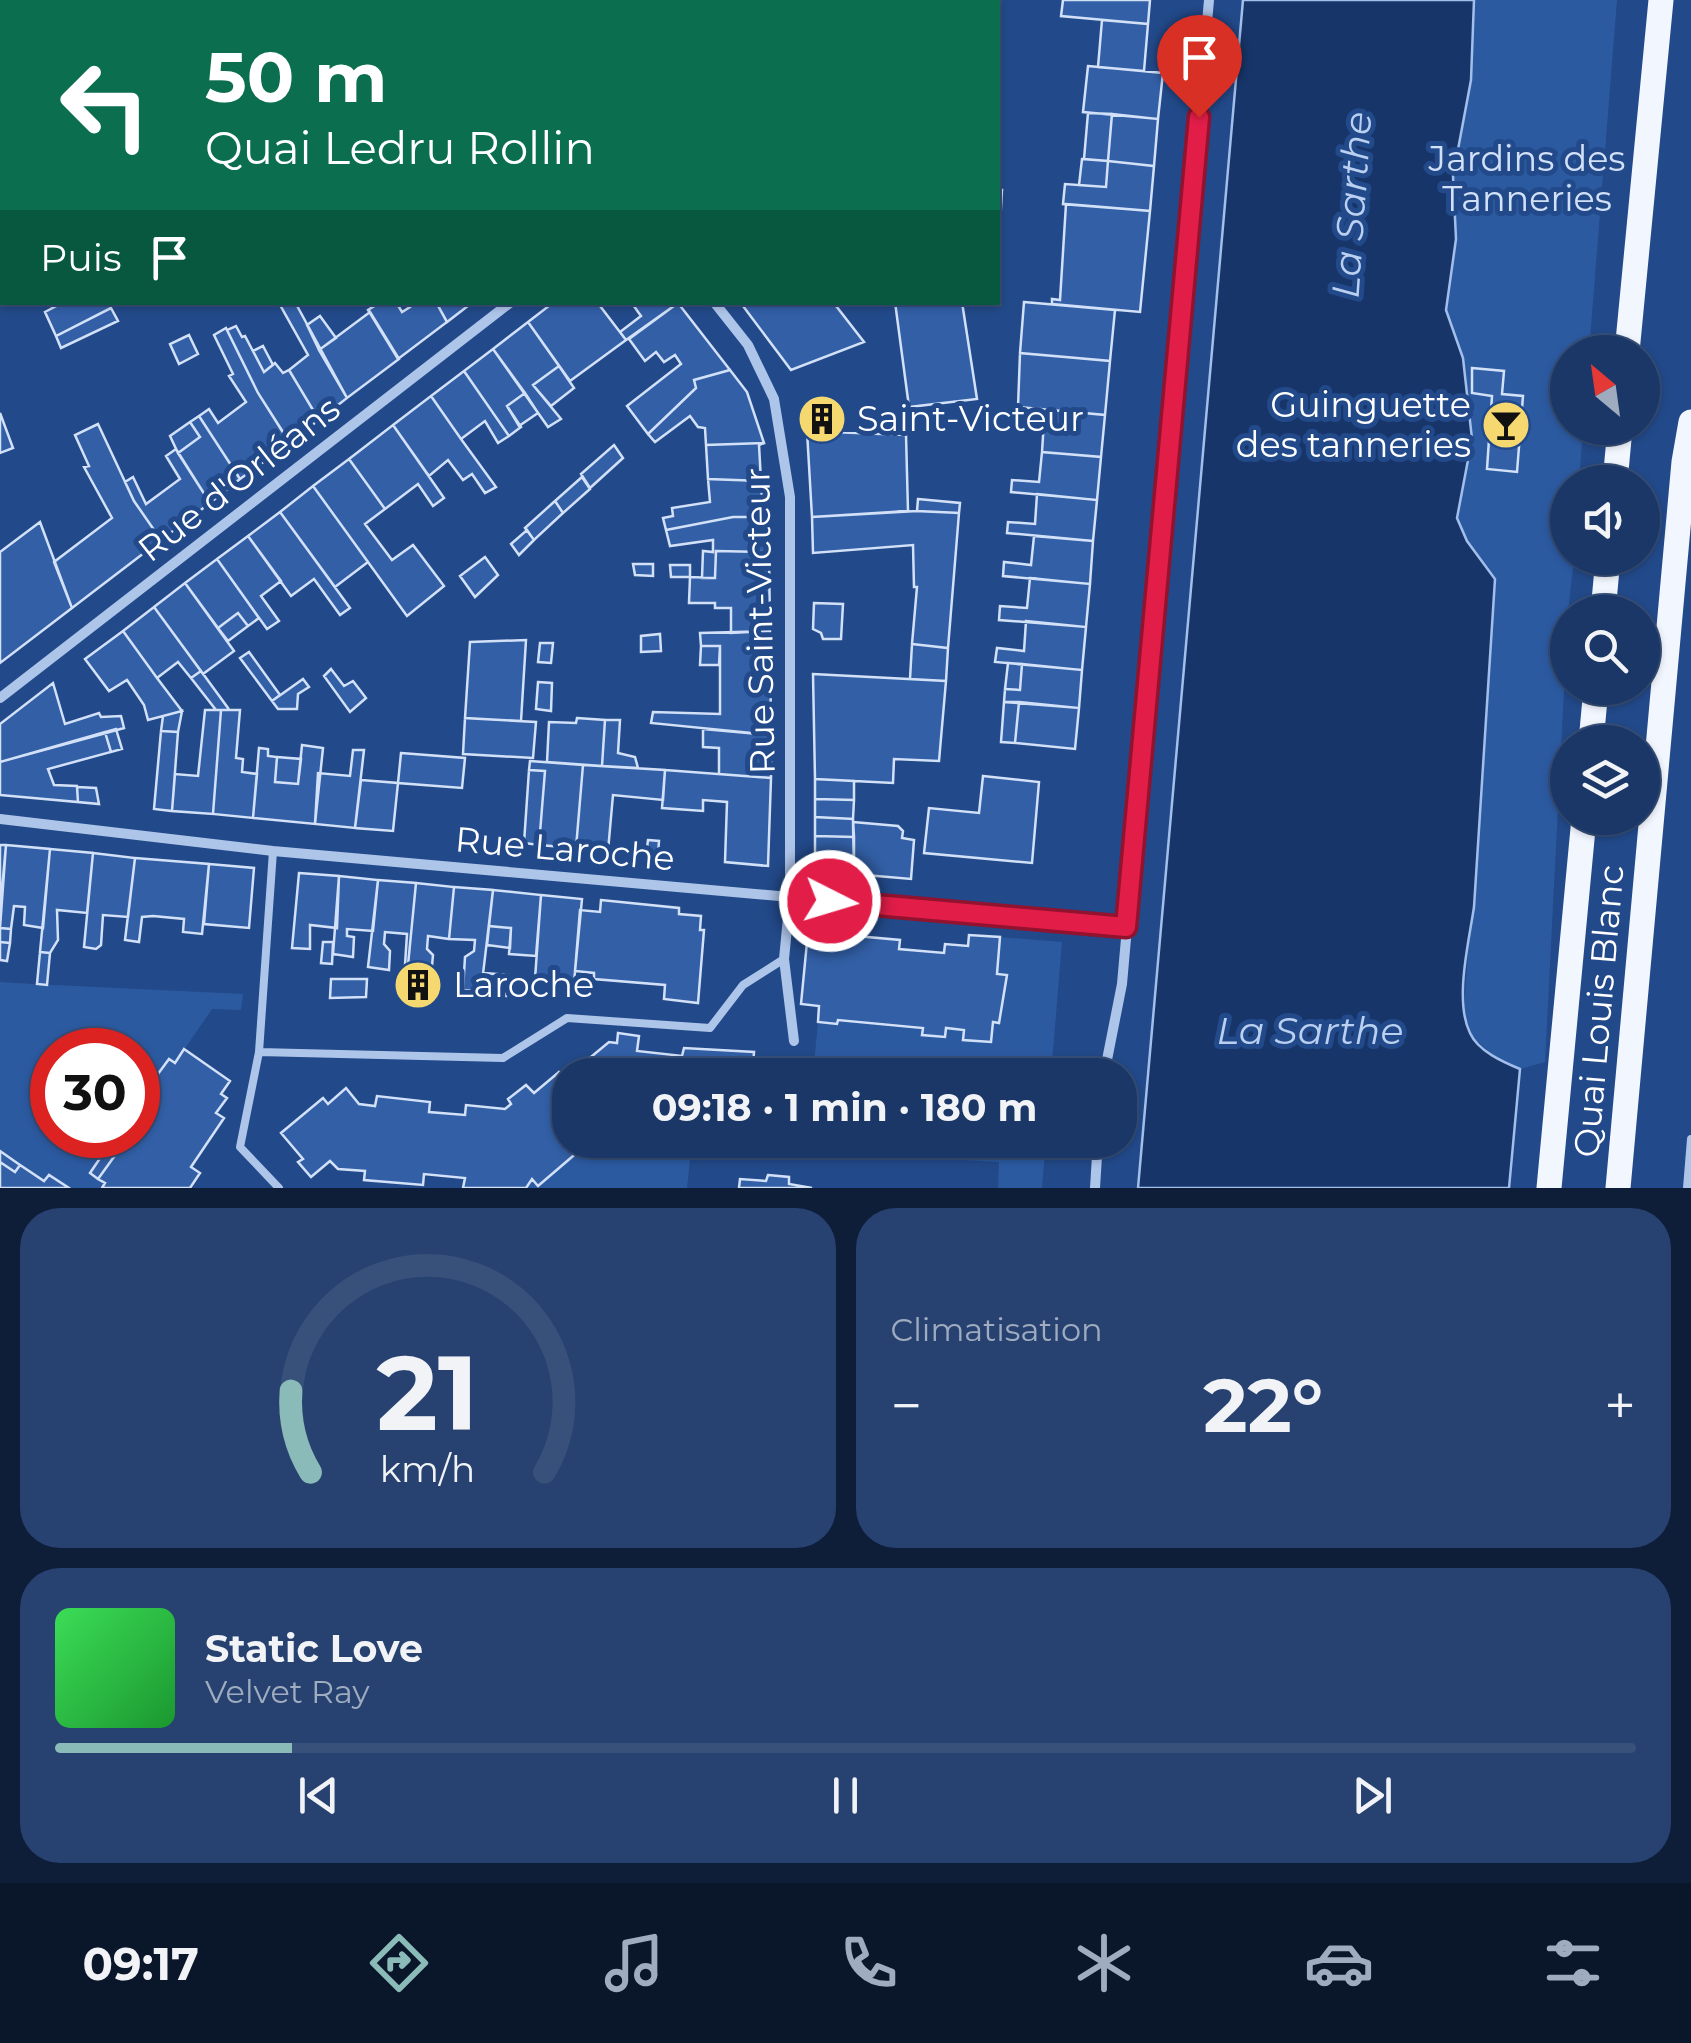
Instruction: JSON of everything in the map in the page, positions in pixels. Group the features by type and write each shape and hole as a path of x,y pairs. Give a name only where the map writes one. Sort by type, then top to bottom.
{"main road":[{"path":"1629,335 1661,0"},
{"name":"Quai Louis Blanc","path":"1618,1188 1684,462 1691,422"},
{"name":"Quai Louis Blanc","path":"1550,1188 1582,835"}],"street":[{"path":"1107,1058 1122,984 1209,0"},
{"name":"Rue d'Orléans","path":"0,698 507,305"},
{"name":"Rue Saint-Victeur","path":"716,305 748,345 774,399 790,498 790,897 784,959 794,1041"},
{"name":"Rue Laroche","path":"0,819 272,851 1126,927"},
{"path":"1094,1188 1096,1158"}],"lane":[{"path":"272,851 259,1052 240,1147 280,1188"},
{"path":"259,1052 503,1058 567,1018 710,1028 743,985 784,959"},
{"path":"1687,1188 1691,1139"}],"green space":[{"name":"Jardins des Tanneries","path":"1474,0 1617,0 1590,335 1550,335 1550,445 1582,445 1580,465 1550,465 1550,575 1572,575 1570,595 1550,595 1550,705 1563,705 1562,725 1550,725 1550,835 1557,835 1545,1062 1520,1069 1500,1061 1470,1035 1464,1009 1495,580 1467,541 1457,518 1472,439 1463,358 1446,310 1456,239 1453,176 1471,80"},
{"path":"1000,937 1062,942 1052,1058 815,1058 818,1022 837,1024 838,1020 923,1028 922,1035 945,1037 946,1028 964,1030 964,1040 991,1042 993,1022 999,1022 1007,975 997,974"},
{"path":"0,982 243,994 241,1010 212,1009 175,1063 168,1059 160,1070 160,1028 30,1028 30,1158 101,1158 91,1174 105,1183 102,1188 69,1188 50,1175 44,1181 0,1151"},
{"path":"567,1158 690,1158 687,1188 526,1188 527,1183"},
{"path":"929,1158 1044,1158 1042,1188 998,1188 999,1162"}],"water":[{"name":"La Sarthe","path":"1243,0 1474,0 1471,80 1453,176 1456,239 1446,310 1463,358 1472,439 1457,518 1467,541 1495,579 1474,907 1463,1005 1470,1033 1479,1045 1520,1069 1509,1188 1138,1188"}],"building":[{"path":"1063,0 1150,0 1148,24 1061,16"},
{"path":"1102,20 1148,24 1144,71 1098,67"},
{"path":"1088,66 1163,73 1158,119 1083,112"},
{"path":"1088,113 1112,114 1108,161 1084,159"},
{"path":"1112,114 1158,119 1154,166 1108,161"},
{"path":"1082,159 1108,161 1106,187 1079,185"},
{"path":"1108,161 1154,166 1150,211 1063,204 1065,184 1106,187"},
{"path":"1066,204 1150,211 1140,312 1052,304 1052,299 1060,300"},
{"path":"1024,302 1115,310 1110,361 1020,353"},
{"path":"58,305 111,308 56,336 45,312"},
{"path":"280,305 297,305 347,398 319,420 289,370 308,355"},
{"path":"376,305 398,305 402,312 409,305 438,305 447,322 398,359 368,310"},
{"path":"438,305 469,305 447,322"},
{"path":"550,305 599,305 626,340 570,381 528,322"},
{"path":"633,305 675,305 626,340 620,332 641,316"},
{"path":"680,305 730,370 694,380 696,388 648,434 627,406 681,364 675,355 664,362 656,352 645,361 629,339"},
{"path":"742,305 835,305 864,342 791,370"},
{"path":"895,305 962,305 977,399 909,407"},
{"path":"111,308 118,321 61,348 56,336"},
{"path":"370,312 399,359 347,398 319,350"},
{"path":"320,316 336,338 319,350 307,325"},
{"path":"528,322 559,366 533,385 561,419 548,427 493,349"},
{"path":"236,326 264,372 275,363 283,373 289,370 319,420 289,442 258,393 227,330"},
{"path":"226,328 258,393 290,443 240,479 199,416 209,409 218,423 246,402 229,376 233,374 214,335"},
{"path":"189,335 198,354 179,364 170,344"},
{"path":"263,346 273,365 264,372 253,351"},
{"path":"493,349 525,393 507,406 521,427 509,436 464,371"},
{"path":"1020,353 1110,361 1105,415 1018,407"},
{"path":"559,366 574,388 551,406 533,385"},
{"path":"1472,368 1504,371 1502,394 1523,396 1517,472 1487,469 1492,396 1472,393"},
{"path":"730,370 747,392 764,443 706,445 705,428 698,427 690,416 655,442 648,434 696,388 694,380"},
{"path":"464,371 509,436 498,443 485,421 461,439 431,396"},
{"path":"525,393 538,413 519,426 507,406"},
{"path":"431,396 496,487 485,493 472,474 463,480 448,460 429,476 393,425"},
{"name":"Saint-Victeur","path":"838,406 840,432 807,431 802,408"},
{"path":"1018,407 1105,415 1101,457 1042,452 1044,421 1016,419"},
{"path":"0,413 13,448 0,453"},
{"path":"199,416 240,479 210,503 178,453 200,437 190,422"},
{"path":"190,422 200,437 178,453 170,436"},
{"path":"98,424 134,501 161,540 72,608 54,562 112,518 84,467 89,466 75,435"},
{"path":"393,425 444,498 433,506 418,484 385,509 349,459"},
{"path":"807,431 906,435 908,511 812,517"},
{"path":"764,443 759,445 761,481 708,479 706,445"},
{"path":"614,445 623,458 590,488 581,474"},
{"path":"176,449 210,503 161,540 125,482 133,477 146,504 180,479 166,456"},
{"path":"1042,452 1101,457 1097,500 1011,492 1012,480 1039,482"},
{"path":"349,459 385,509 365,524 392,560 413,545 444,586 407,616 313,486"},
{"path":"582,477 590,489 563,513 555,501"},
{"path":"708,479 761,481 763,517 733,517 666,530 663,518 673,516 672,508 710,502"},
{"path":"313,486 368,562 335,587 280,512"},
{"path":"1037,494 1097,500 1093,541 1007,533 1008,522 1035,524"},
{"path":"918,499 960,503 959,513 917,511"},
{"path":"555,501 563,513 534,540 525,528"},
{"path":"917,511 959,513 948,648 912,644 917,587 913,545 813,553 812,517"},
{"path":"280,512 350,608 340,615 314,579 291,596 248,536"},
{"path":"733,517 769,517 769,552 716,551 715,578 702,578 703,551 713,552 713,540 670,546 666,530"},
{"path":"40,522 72,608 0,663 0,552"},
{"path":"527,530 534,540 519,555 511,544"},
{"path":"248,536 281,581 261,596 279,621 267,629 217,559"},
{"path":"1034,536 1093,541 1090,584 1003,576 1004,562 1031,565"},
{"path":"716,551 769,552 770,631 731,633 731,608 715,608 715,603 689,603 690,577 715,578"},
{"path":"485,557 498,575 475,597 460,576"},
{"path":"217,559 259,618 248,626 238,613 218,628 185,583"},
{"path":"633,564 653,564 653,576 635,575"},
{"path":"670,565 690,565 690,577 671,577"},
{"path":"1030,578 1090,584 1086,627 999,620 1000,606 1027,608"},
{"path":"185,583 234,651 203,674 154,607"},
{"path":"814,603 843,604 841,639 823,639 813,629"},
{"path":"154,607 201,671 191,678 178,662 157,678 123,631"},
{"path":"238,613 248,626 228,641 218,628"},
{"path":"1026,621 1086,627 1082,670 995,662 997,648 1024,651"},
{"path":"123,631 182,711 148,720 144,705 127,680 109,691 85,659"},
{"path":"770,631 771,735 651,723 653,712 720,714 720,646 701,646 700,633"},
{"path":"660,634 661,651 641,652 641,636"},
{"path":"526,640 521,721 465,718 470,642"},
{"path":"540,643 553,643 551,663 538,662"},
{"path":"912,644 948,648 946,681 910,679"},
{"path":"701,646 720,646 719,665 700,665"},
{"path":"249,652 280,695 272,701 240,658"},
{"path":"1008,663 1022,664 1020,690 1005,689"},
{"path":"1022,664 1082,670 1079,708 1004,702 1005,689 1020,690"},
{"path":"331,669 344,686 353,681 366,698 350,712 324,676"},
{"path":"201,671 229,710 216,710 191,678"},
{"path":"813,674 946,681 939,761 894,759 893,783 815,779"},
{"path":"303,679 309,687 298,694 297,709 278,709 272,701"},
{"path":"538,682 552,683 551,711 536,709"},
{"path":"53,683 65,724 99,713 101,717 121,716 124,728 0,762 0,724"},
{"path":"1004,702 1019,702 1015,743 1001,742"},
{"path":"1019,702 1079,708 1075,749 1015,743"},
{"path":"205,710 221,710 213,814 172,811 175,774 198,776"},
{"path":"221,710 240,710 236,758 243,759 242,772 257,774 253,818 213,814"},
{"path":"182,711 178,732 161,731 163,716"},
{"path":"465,718 536,722 533,758 463,754"},
{"path":"577,718 605,720 602,766 547,762 549,722 576,723"},
{"path":"605,720 620,720 618,753 635,757 638,768 602,766"},
{"path":"116,729 122,749 111,752 105,732"},
{"path":"703,729 771,735 771,778 719,774 719,748 703,747"},
{"path":"161,731 178,732 172,811 154,809"},
{"path":"105,732 111,752 48,769 54,785 77,786 78,802 0,795 0,762"},
{"path":"302,745 323,748 315,824 253,818 259,748 268,749 268,756 277,757 275,782 298,784"},
{"path":"353,750 364,750 355,828 315,824 318,773 350,776"},
{"path":"401,753 465,758 462,788 398,783"},
{"path":"277,757 301,759 298,784 275,782"},
{"path":"530,761 583,765 576,848 539,845 545,771 529,770"},
{"path":"583,765 665,770 663,800 613,795 608,851 576,848"},
{"path":"529,770 545,771 539,845 524,843"},
{"path":"665,770 771,778 768,866 725,862 727,802 703,800 703,811 662,808"},
{"path":"983,776 1039,782 1032,863 924,853 929,808 979,813"},
{"path":"815,779 854,781 854,800 815,799"},
{"path":"361,780 398,783 393,831 355,828"},
{"path":"77,787 96,788 99,804 78,802"},
{"path":"815,799 854,800 853,819 815,817"},
{"path":"815,817 853,819 854,837 815,836"},
{"path":"853,822 898,826 903,831 902,838 914,840 911,879 854,874"},
{"path":"815,836 854,837 854,856 815,855"},
{"path":"648,840 659,841 658,855 646,855"},
{"path":"0,845 6,845 0,911"},
{"path":"6,845 50,849 43,928 24,925 25,907 14,906 11,929 0,928"},
{"path":"50,849 93,853 87,913 57,910 58,940 50,953 40,952"},
{"path":"93,853 135,858 128,917 103,915 101,945 96,949 84,947"},
{"path":"815,855 854,856 854,874 830,872"},
{"path":"135,858 209,864 202,934 183,932 184,919 153,916 142,917 139,942 125,940"},
{"path":"209,864 254,868 249,928 204,924"},
{"path":"299,873 339,876 337,928 310,925 310,949 292,948"},
{"path":"339,876 378,880 373,931 347,929 347,936 354,937 353,957 333,954"},
{"path":"378,880 416,883 408,965 407,934 385,932 389,970 368,967"},
{"path":"416,883 454,887 449,939 428,936 432,966 408,965"},
{"path":"454,887 493,890 481,991 463,990 465,957 474,951 475,940 449,939"},
{"path":"493,890 541,895 536,956 509,954 511,928 489,926"},
{"path":"541,895 582,899 574,982 535,979"},
{"path":"601,900 679,908 679,914 701,916 700,930 704,930 698,1003 664,999 665,985 594,979 594,973 575,971 580,910 600,912"},
{"path":"489,926 511,928 510,948 487,945"},
{"path":"0,928 11,929 10,943 0,942"},
{"path":"845,935 900,940 899,949 944,953 945,944 968,946 969,935 1000,937 997,974 1007,975 999,1023 993,1022 991,1042 963,1040 964,1030 946,1028 945,1037 922,1035 923,1028 838,1020 837,1024 818,1022 819,1006 801,1004 807,942 844,945"},
{"path":"0,942 10,943 7,961 0,960"},
{"path":"323,942 333,942 332,964 321,963"},
{"path":"40,952 50,953 47,985 37,984"},
{"name":"Laroche","path":"407,971 432,973 430,997 405,997"},
{"path":"484,973 508,975 506,996 481,996"},
{"path":"331,979 367,979 366,997 330,998"},
{"path":"618,1033 639,1036 637,1051 682,1056 684,1048 754,1052 754,1058 590,1058 609,1042 617,1043"},
{"path":"184,1049 230,1081 221,1094 227,1098 216,1113 224,1118 191,1167 200,1173 190,1188 102,1188 105,1183 98,1179 113,1158 160,1158 160,1071 169,1059 175,1063"},
{"path":"552,1078 552,1158 571,1158 538,1186 532,1179 526,1188 463,1188 465,1178 424,1174 423,1185 364,1180 365,1171 338,1169 330,1161 311,1177 298,1162 303,1159 281,1133 323,1098 328,1104 346,1088 359,1104 375,1106 377,1096 430,1102 429,1112 465,1115 466,1105 505,1109 511,1104 508,1099 526,1085 534,1093"},
{"path":"0,1151 20,1165 15,1172 0,1162"},
{"path":"100,1158 113,1158 98,1179 90,1173"},
{"path":"0,1162 15,1172 20,1165 44,1181 49,1175 69,1188 0,1188"},
{"path":"768,1175 789,1177 789,1184 812,1188 739,1188 740,1179 766,1181"}],"place":[{"name":"Saint-Victeur","path":"822,419"},
{"name":"Guinguette des tanneries","path":"1506,425"},
{"name":"Laroche","path":"418,985"}],"route":[{"path":"830,901 1126,927 1199,117"}]}
